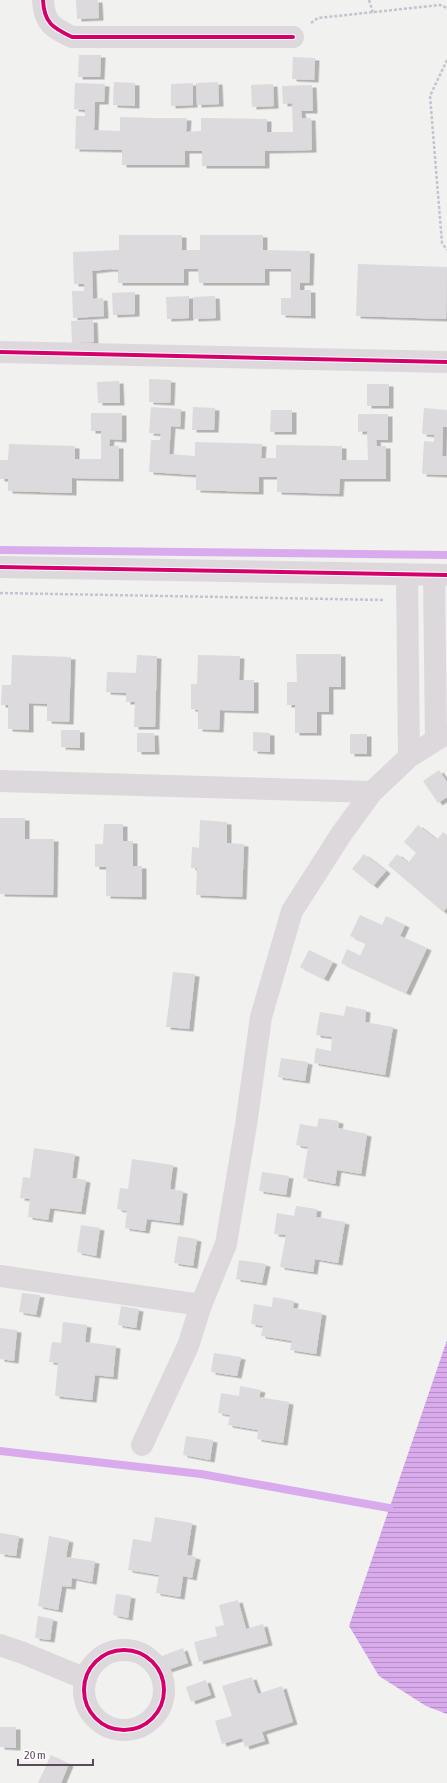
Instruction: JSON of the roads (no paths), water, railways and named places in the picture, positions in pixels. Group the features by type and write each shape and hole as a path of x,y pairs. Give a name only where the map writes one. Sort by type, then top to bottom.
{"street":[{"path":"43,0 43,12 54,29 72,37 293,36"},
{"path":"0,352 447,362"},
{"path":"0,567 441,575 442,736 408,757 372,792 342,833 292,911 261,1017 226,1244 188,1346 142,1445"},
{"path":"407,574 408,757"},
{"path":"0,781 372,792"},
{"path":"0,1276 202,1305"},
{"path":"0,1645 86,1679"}],"waterway":[{"path":"0,550 447,555"},
{"path":"0,1451 201,1474 389,1508"}]}
